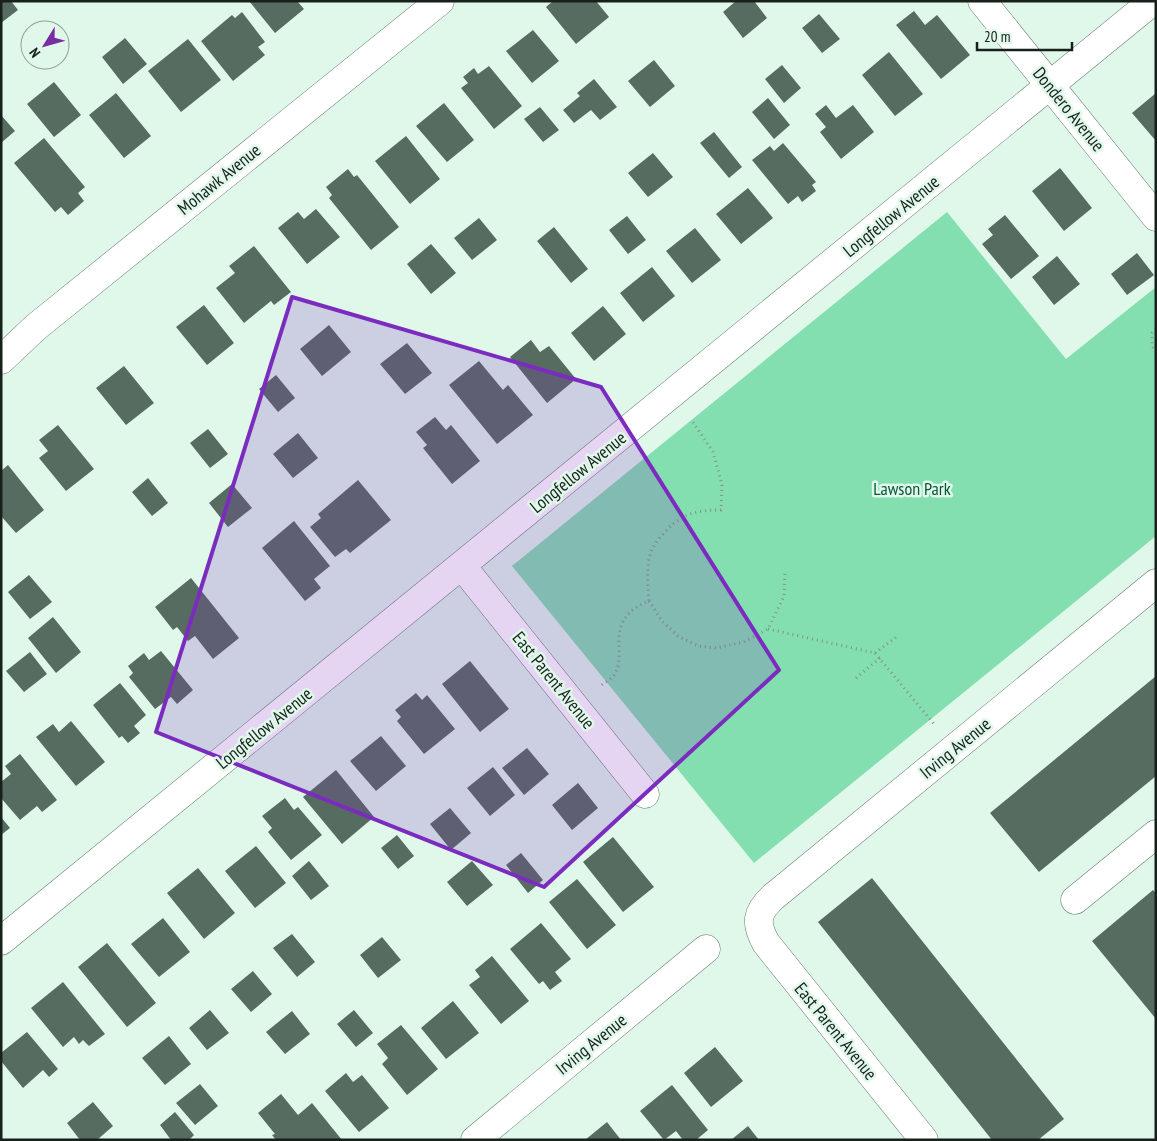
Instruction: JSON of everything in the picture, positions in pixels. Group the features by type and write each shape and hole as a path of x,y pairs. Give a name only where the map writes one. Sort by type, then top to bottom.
{"street":[{"name":"Mohawk Avenue","path":"1,360 36,327 440,1"},
{"name":"Dondero Avenue","path":"982,1 1156,217"},
{"name":"Longfellow Avenue","path":"1,942 1153,1"},
{"name":"East Parent Avenue","path":"462,566 646,794"},
{"name":"Irving Avenue","path":"758,917 764,905 1156,583"},
{"path":"1075,900 1156,834"},
{"name":"East Parent Avenue","path":"758,917 759,930 769,947 924,1140"},
{"name":"Irving Avenue","path":"475,1140 706,949"}],"path":[{"path":"1156,329 1152,333 1152,346 1156,352"},
{"path":"691,419 713,452 722,485 721,510 708,510 683,517 661,536 650,553 647,578 650,601 662,621 678,636 698,646 716,648 744,642 768,628 784,596 785,570"},
{"path":"602,685 614,676 620,657 618,636 624,617 638,605 650,601"},
{"path":"768,628 875,653 934,724"},
{"path":"875,653 899,635"},
{"path":"856,678 880,658"}],"highlighted area":[{"path":"292,297 601,387 779,670 544,887 156,732"}],"green space":[{"name":"Lawson Park","path":"947,212 1066,359 1156,287 1156,536 754,863 512,566"}],"building":[{"path":"1,1 11,1 18,10 1,23"},
{"path":"249,1 297,1 304,9 275,33"},
{"path":"553,1 596,1 609,17 576,44 546,7"},
{"path":"736,1 754,1 767,18 743,38 723,12"},
{"path":"914,11 925,25 937,15 970,55 941,79 896,25"},
{"path":"242,12 265,42 258,47 265,55 233,81 201,41 232,15 235,18"},
{"path":"819,14 840,39 822,53 802,28"},
{"path":"533,30 559,61 532,83 506,51"},
{"path":"125,38 147,64 123,84 102,57"},
{"path":"188,39 221,80 181,112 148,71"},
{"path":"889,52 923,94 895,116 862,75"},
{"path":"654,60 675,86 650,107 628,81"},
{"path":"782,65 801,88 784,103 765,79"},
{"path":"489,66 522,106 494,129 461,88 468,83 463,77 474,68 478,74"},
{"path":"594,79 617,107 600,120 591,110 574,123 563,110 580,96 577,93"},
{"path":"54,82 81,115 54,137 27,104"},
{"path":"116,93 151,136 124,158 89,115"},
{"path":"1156,93 1156,141 1132,113"},
{"path":"768,98 790,125 774,139 752,112"},
{"path":"444,103 474,140 447,162 416,126"},
{"path":"826,105 836,118 853,105 874,132 841,159 820,132 826,127 815,114"},
{"path":"540,107 559,130 543,142 524,119"},
{"path":"1,115 15,131 1,143"},
{"path":"714,132 742,167 729,178 700,143"},
{"path":"406,136 440,179 410,204 375,161"},
{"path":"44,138 85,187 78,193 84,201 68,215 61,207 55,212 14,163"},
{"path":"783,143 816,182 812,185 816,191 802,202 798,196 788,204 752,160 770,146 774,151"},
{"path":"653,153 673,177 648,197 628,173"},
{"path":"1060,168 1092,208 1064,231 1032,191"},
{"path":"348,169 354,177 357,175 399,227 371,250 329,198 332,195 326,187"},
{"path":"748,188 773,218 741,244 716,214"},
{"path":"316,209 340,237 307,264 278,228 298,212 304,219"},
{"path":"1005,215 1039,256 1011,279 982,244 993,235 988,229"},
{"path":"627,216 646,240 628,254 609,230"},
{"path":"479,218 497,240 472,260 454,238"},
{"path":"554,227 588,269 571,283 537,241"},
{"path":"695,228 721,260 692,283 666,251"},
{"path":"431,244 456,273 431,294 407,264"},
{"path":"254,246 291,292 274,305 271,301 244,323 216,288 235,273 229,266"},
{"path":"1137,253 1154,275 1127,295 1111,274"},
{"path":"1057,256 1080,284 1054,305 1032,277"},
{"path":"652,267 675,296 643,322 620,293"},
{"path":"204,305 234,343 207,365 176,327"},
{"path":"603,306 626,334 594,361 571,333"},
{"path":"329,325 351,352 322,376 300,349"},
{"path":"531,340 540,352 549,346 576,379 547,403 510,357"},
{"path":"407,343 432,373 405,394 380,364"},
{"path":"479,361 503,390 508,385 533,415 497,444 449,385"},
{"path":"124,366 154,403 126,425 96,388"},
{"path":"276,375 295,398 278,412 259,389"},
{"path":"435,417 446,430 451,425 480,461 452,484 423,448 427,445 416,432"},
{"path":"58,425 94,469 66,491 39,458 48,451 39,440"},
{"path":"208,429 228,454 210,468 190,443"},
{"path":"298,433 318,458 293,478 273,454"},
{"path":"8,465 44,510 16,533 1,516 1,471"},
{"path":"148,478 168,503 152,516 132,492"},
{"path":"358,480 391,520 350,553 346,549 335,557 310,527 321,518 318,514"},
{"path":"232,484 252,508 228,527 209,503"},
{"path":"294,521 330,566 314,579 321,588 305,601 262,548"},
{"path":"29,575 52,602 30,619 8,592"},
{"path":"191,578 239,638 213,659 195,636 188,641 177,627 173,630 155,607"},
{"path":"53,617 81,652 56,673 28,638"},
{"path":"161,651 193,690 177,704 171,697 155,709 129,677 133,673 128,666 144,653 149,660"},
{"path":"30,652 47,674 24,692 6,671"},
{"path":"470,661 509,709 480,732 442,684"},
{"path":"1156,676 1156,776 1039,872 990,813"},
{"path":"120,683 146,715 134,726 140,733 128,743 122,736 119,738 93,705"},
{"path":"416,693 422,700 427,695 455,729 424,754 397,721 401,717 395,710"},
{"path":"71,721 105,762 76,786 36,737 53,724 59,732"},
{"path":"381,736 406,766 376,791 350,761"},
{"path":"527,748 549,774 524,795 502,768"},
{"path":"20,754 57,800 42,812 37,806 20,820 1,798 1,782 11,774 5,766"},
{"path":"493,767 515,795 490,816 467,788"},
{"path":"336,770 374,817 342,844 303,797"},
{"path":"578,783 598,808 572,830 552,805"},
{"path":"285,798 294,810 298,807 322,835 291,860 268,832 272,828 262,816"},
{"path":"450,808 471,833 451,850 430,824"},
{"path":"1,817 10,828 1,835"},
{"path":"397,835 414,856 398,869 381,848"},
{"path":"613,837 654,887 623,912 583,862"},
{"path":"256,846 286,883 255,908 225,871"},
{"path":"521,853 543,880 528,893 506,865"},
{"path":"309,861 329,886 311,900 292,876"},
{"path":"472,861 493,885 467,906 447,882"},
{"path":"198,868 235,913 204,939 167,893"},
{"path":"872,878 1064,1119 1038,1140 992,1140 818,922"},
{"path":"577,879 616,925 587,949 549,902"},
{"path":"1153,890 1156,893 1156,1019 1092,941"},
{"path":"163,918 190,952 159,977 131,944"},
{"path":"541,923 571,959 555,972 562,981 550,990 543,981 539,984 510,949"},
{"path":"292,934 315,962 297,977 273,948"},
{"path":"382,937 401,960 378,978 360,955"},
{"path":"107,943 156,1003 127,1027 78,967"},
{"path":"492,956 529,1001 501,1024 469,985 480,977 475,970"},
{"path":"253,971 272,994 251,1012 231,989"},
{"path":"63,982 105,1034 89,1046 83,1040 79,1044 74,1037 63,1047 31,1008"},
{"path":"453,1001 479,1033 446,1059 421,1028"},
{"path":"210,1010 229,1033 207,1050 189,1028"},
{"path":"354,1010 373,1033 356,1047 337,1024"},
{"path":"292,1011 310,1034 285,1054 266,1032"},
{"path":"401,1025 438,1069 407,1095 382,1064 388,1058 377,1044"},
{"path":"27,1032 58,1069 49,1077 43,1070 23,1088 1,1061 1,1053"},
{"path":"169,1036 191,1064 165,1085 142,1058"},
{"path":"715,1047 743,1081 711,1107 684,1073"},
{"path":"346,1073 353,1082 362,1075 389,1108 359,1132 325,1091"},
{"path":"200,1084 218,1106 195,1125 176,1103"},
{"path":"672,1085 708,1130 696,1140 683,1140 676,1131 664,1140 640,1111"},
{"path":"281,1094 298,1115 312,1103 342,1140 276,1140 272,1135 275,1134 258,1113"},
{"path":"93,1102 113,1126 97,1140 80,1140 67,1123"},
{"path":"175,1112 194,1135 189,1140 171,1140 160,1125"},
{"path":"607,1122 621,1140 585,1140"},
{"path":"748,1126 759,1140 731,1140"}]}
